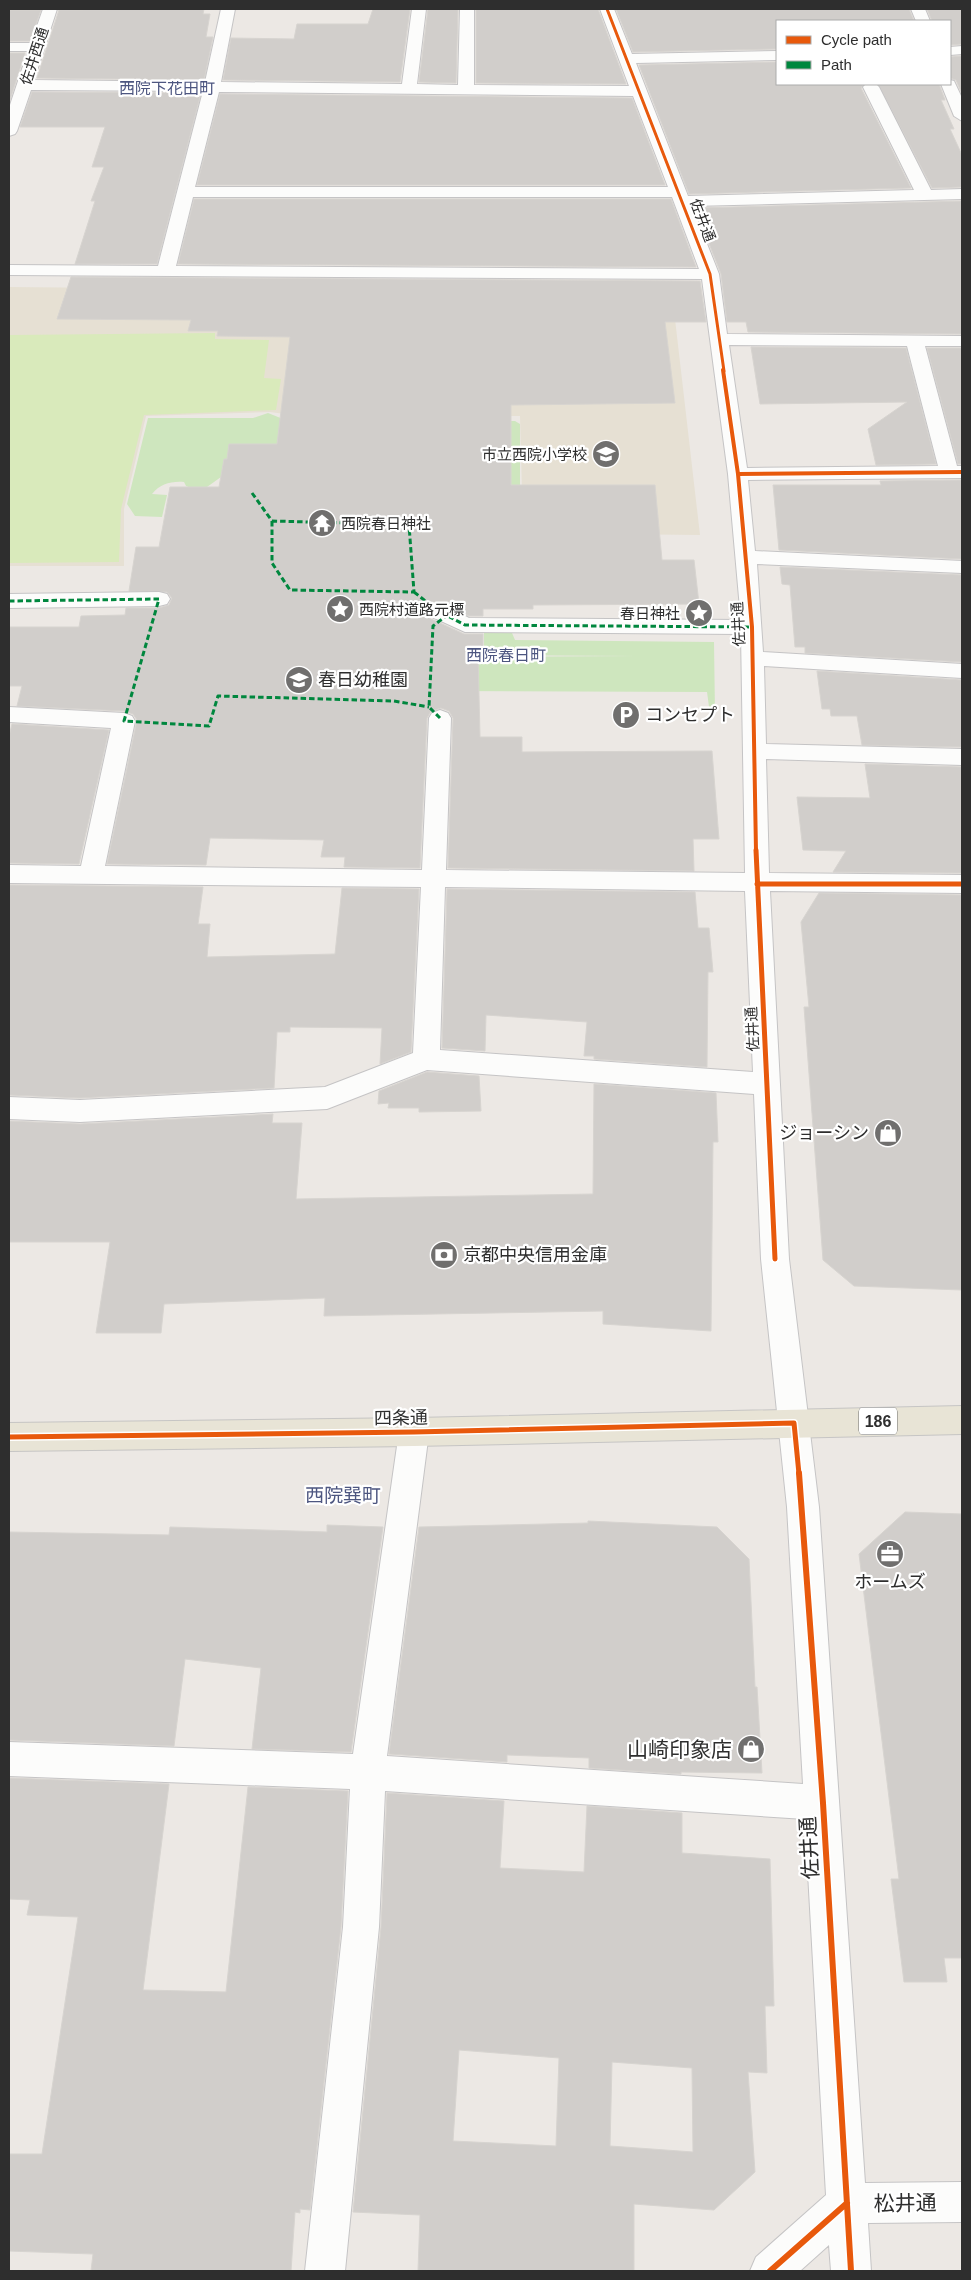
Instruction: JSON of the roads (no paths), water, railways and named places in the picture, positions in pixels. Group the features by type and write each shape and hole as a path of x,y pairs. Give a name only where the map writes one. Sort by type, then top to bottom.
{"main road":[{"name":"四条通","path":"9,1437 414,1432 962,1420"}],"street":[{"name":"佐井西通","path":"9,131 12,114 25,85 50,9"},
{"path":"166,270 212,87 228,9"},
{"path":"410,89 419,9"},
{"path":"466,90 467,9"},
{"name":"佐井通","path":"607,9 710,274 738,474 752,627 757,884 775,1259 803,1507 851,2271"},
{"path":"9,47 37,47"},
{"path":"627,59 776,55"},
{"path":"25,85 639,91"},
{"path":"948,85 962,116"},
{"path":"871,87 925,195"},
{"path":"185,192 680,197 962,194"},
{"path":"9,270 710,274"},
{"path":"719,339 962,341"},
{"path":"738,474 956,472 915,342"},
{"path":"746,557 962,568"},
{"path":"9,601 158,599"},
{"path":"438,611 465,625 752,627"},
{"path":"752,658 962,671"},
{"path":"9,714 124,721 91,875"},
{"path":"426,1059 440,718"},
{"path":"754,751 962,757"},
{"path":"9,874 757,884 962,884"},
{"path":"9,1108 80,1111 327,1098 426,1059 567,1071 767,1084"},
{"path":"325,2271 361,1927 368,1772 414,1432"},
{"path":"9,1759 368,1772 823,1803"},
{"name":"松井通","path":"847,2204 962,2202"},
{"path":"770,2271 847,2204"}],"place":[{"name":"市立西院小学校","path":"606,454"},
{"name":"西院春日神社","path":"322,523"},
{"name":"西院村道路元標","path":"340,609"},
{"name":"春日神社","path":"699,613"},
{"name":"春日幼稚園","path":"299,680"},
{"name":"コンセプト","path":"626,715"},
{"name":"ジョーシン","path":"888,1133"},
{"name":"京都中央信用金庫","path":"444,1255"},
{"name":"ホームズ","path":"890,1554"},
{"name":"山崎印象店","path":"751,1749"}],"district":[{"name":"西院下花田町","path":"167,88"},
{"name":"西院春日町","path":"506,655"},
{"name":"西院巽町","path":"343,1495"}]}
